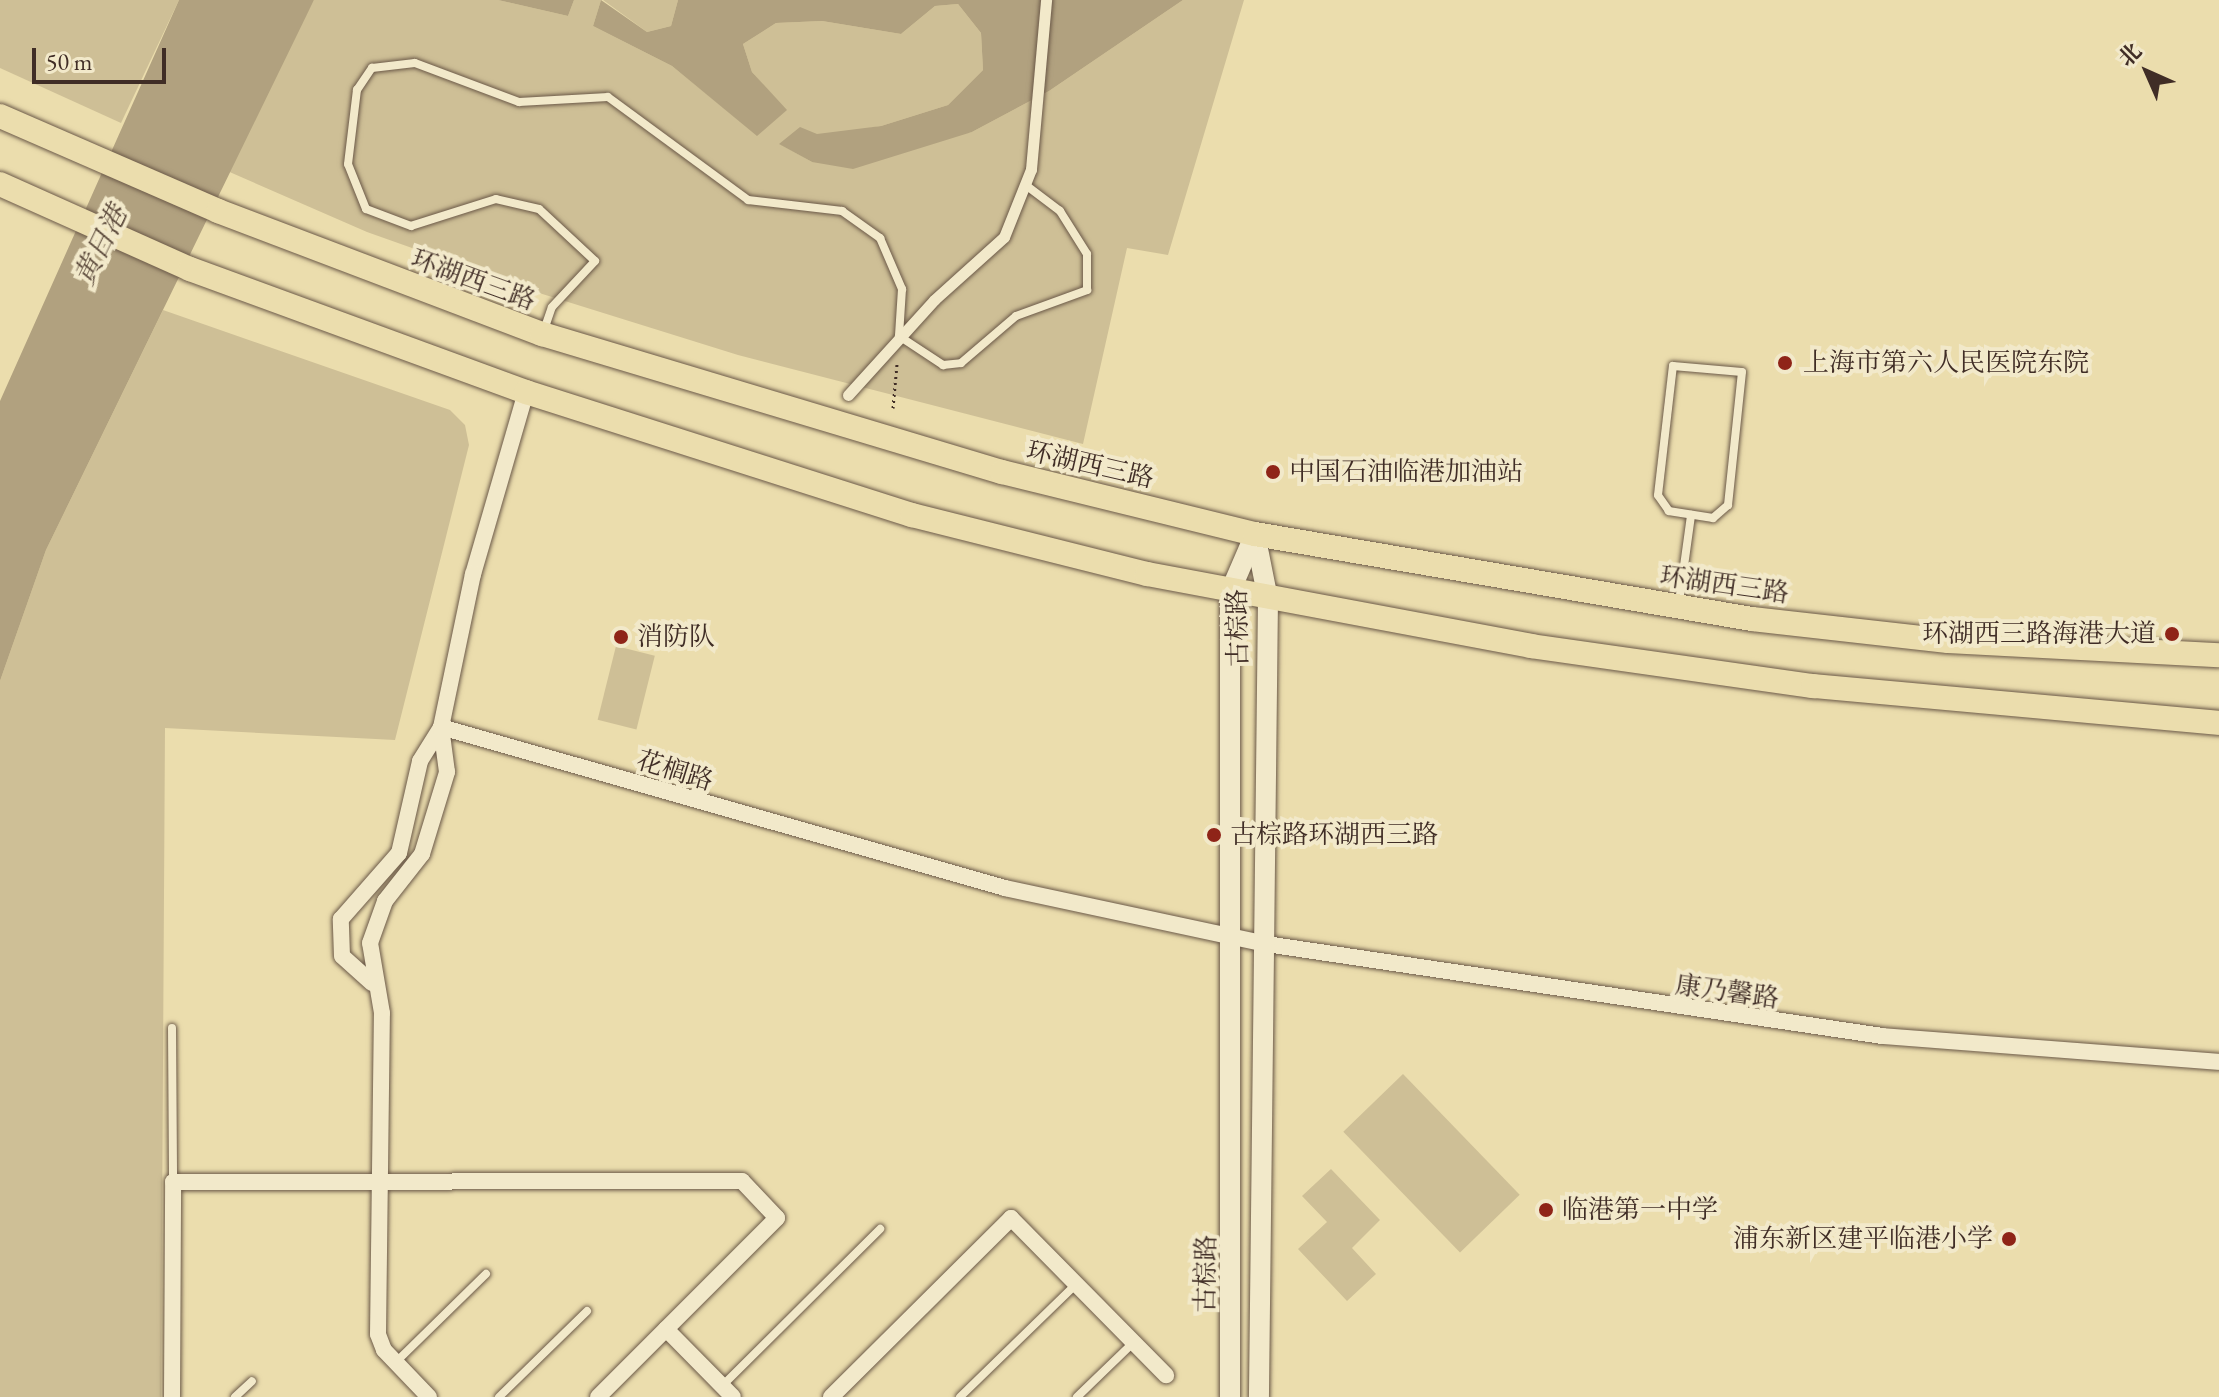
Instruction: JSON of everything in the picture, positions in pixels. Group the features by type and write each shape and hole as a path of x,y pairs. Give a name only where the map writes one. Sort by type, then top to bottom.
{"main road":[{"name":"环湖西三路","path":"0,116 218,211 542,334 987,468 1255,534 1678,607 1948,641 2219,655"},
{"path":"0,184 190,269 526,392 912,515 1230,592 1813,686 2219,723"}],"street":[{"path":"848,395 899,336 1004,237 1027,186 1031,169 1046,0"},
{"path":"429,1397 396,1362 378,1334 382,1013 372,983 373,922 422,854 447,772 441,727 473,574 526,392"},
{"name":"古棕路","path":"1230,1397 1233,938 1230,592 1255,534"},
{"name":"古棕路","path":"1255,534 1268,599 1259,1397"},
{"path":"372,983 342,956 341,919 399,853 420,761 441,727"},
{"name":"花榈路","path":"441,727 975,880 1233,938"},
{"name":"康乃馨路","path":"1233,938 1882,1036 2219,1062"},
{"path":"172,1397 173,1182 742,1181 777,1218 598,1397"},
{"path":"831,1397 1011,1218 1166,1375"},
{"path":"666,1329 728,1391"}],"lane":[{"path":"542,334 552,307 595,261 559,223 517,199 411,226 366,209 348,164 357,90 372,68 415,63 519,102 608,97 748,200 842,211 880,238 902,289 899,336 943,365 961,363 1016,316 1087,290 1087,254 1060,211 1027,186"},
{"path":"1673,366 1742,372 1728,505 1713,518 1691,515 1669,511 1658,495 1673,366"},
{"path":"1678,607 1691,515"},
{"path":"172,1028 173,1182"},
{"path":"728,1391 880,1229"},
{"path":"396,1362 486,1274"},
{"path":"960,1397 1076,1284"},
{"path":"499,1397 587,1311"},
{"path":"1077,1397 1134,1342"},
{"path":"235,1397 252,1381"}],"path":[{"path":"893,408 899,336"}],"shaded area":[{"path":"0,0 179,0 121,123 0,68"},
{"path":"314,0 498,0 568,16 574,0 601,0 593,26 672,66 757,135 786,110 752,72 743,44 776,23 822,21 901,34 935,6 958,4 981,33 983,70 948,105 881,126 780,144 812,162 972,132 1049,91 1183,0 1244,0 1168,255 1127,248 1083,444 738,355 536,292 367,232 225,170"},
{"path":"603,0 678,0 671,26 647,32"},
{"path":"163,310 450,410 465,425 469,445 395,740 165,728 161,1397 0,1397 0,681 46,550"},
{"path":"616,646 655,656 636,729 598,720"},
{"path":"1403,1074 1520,1195 1460,1253 1343,1132"},
{"path":"1331,1169 1380,1220 1352,1248 1376,1274 1347,1301 1298,1249 1327,1222 1302,1196"}],"water":[{"name":"黄日港","path":"179,0 314,0 46,550 0,681 0,401"},
{"path":"498,0 574,0 568,16"},
{"path":"601,0 647,32 671,26 678,0 1183,0 1049,91 972,132 853,169 812,162 779,144 800,127 817,134 881,126 948,105 983,70 981,33 958,4 935,6 901,34 822,21 776,23 743,44 752,72 787,110 757,136 672,66 593,26"}],"place":[{"name":"上海市第六人民医院东院","path":"1785,363"},
{"name":"中国石油临港加油站","path":"1273,472"},
{"name":"环湖西三路海港大道","path":"2172,634"},
{"name":"消防队","path":"621,637"},
{"name":"古棕路环湖西三路","path":"1214,835"},
{"name":"临港第一中学","path":"1546,1210"},
{"name":"浦东新区建平临港小学","path":"2009,1239"}]}
